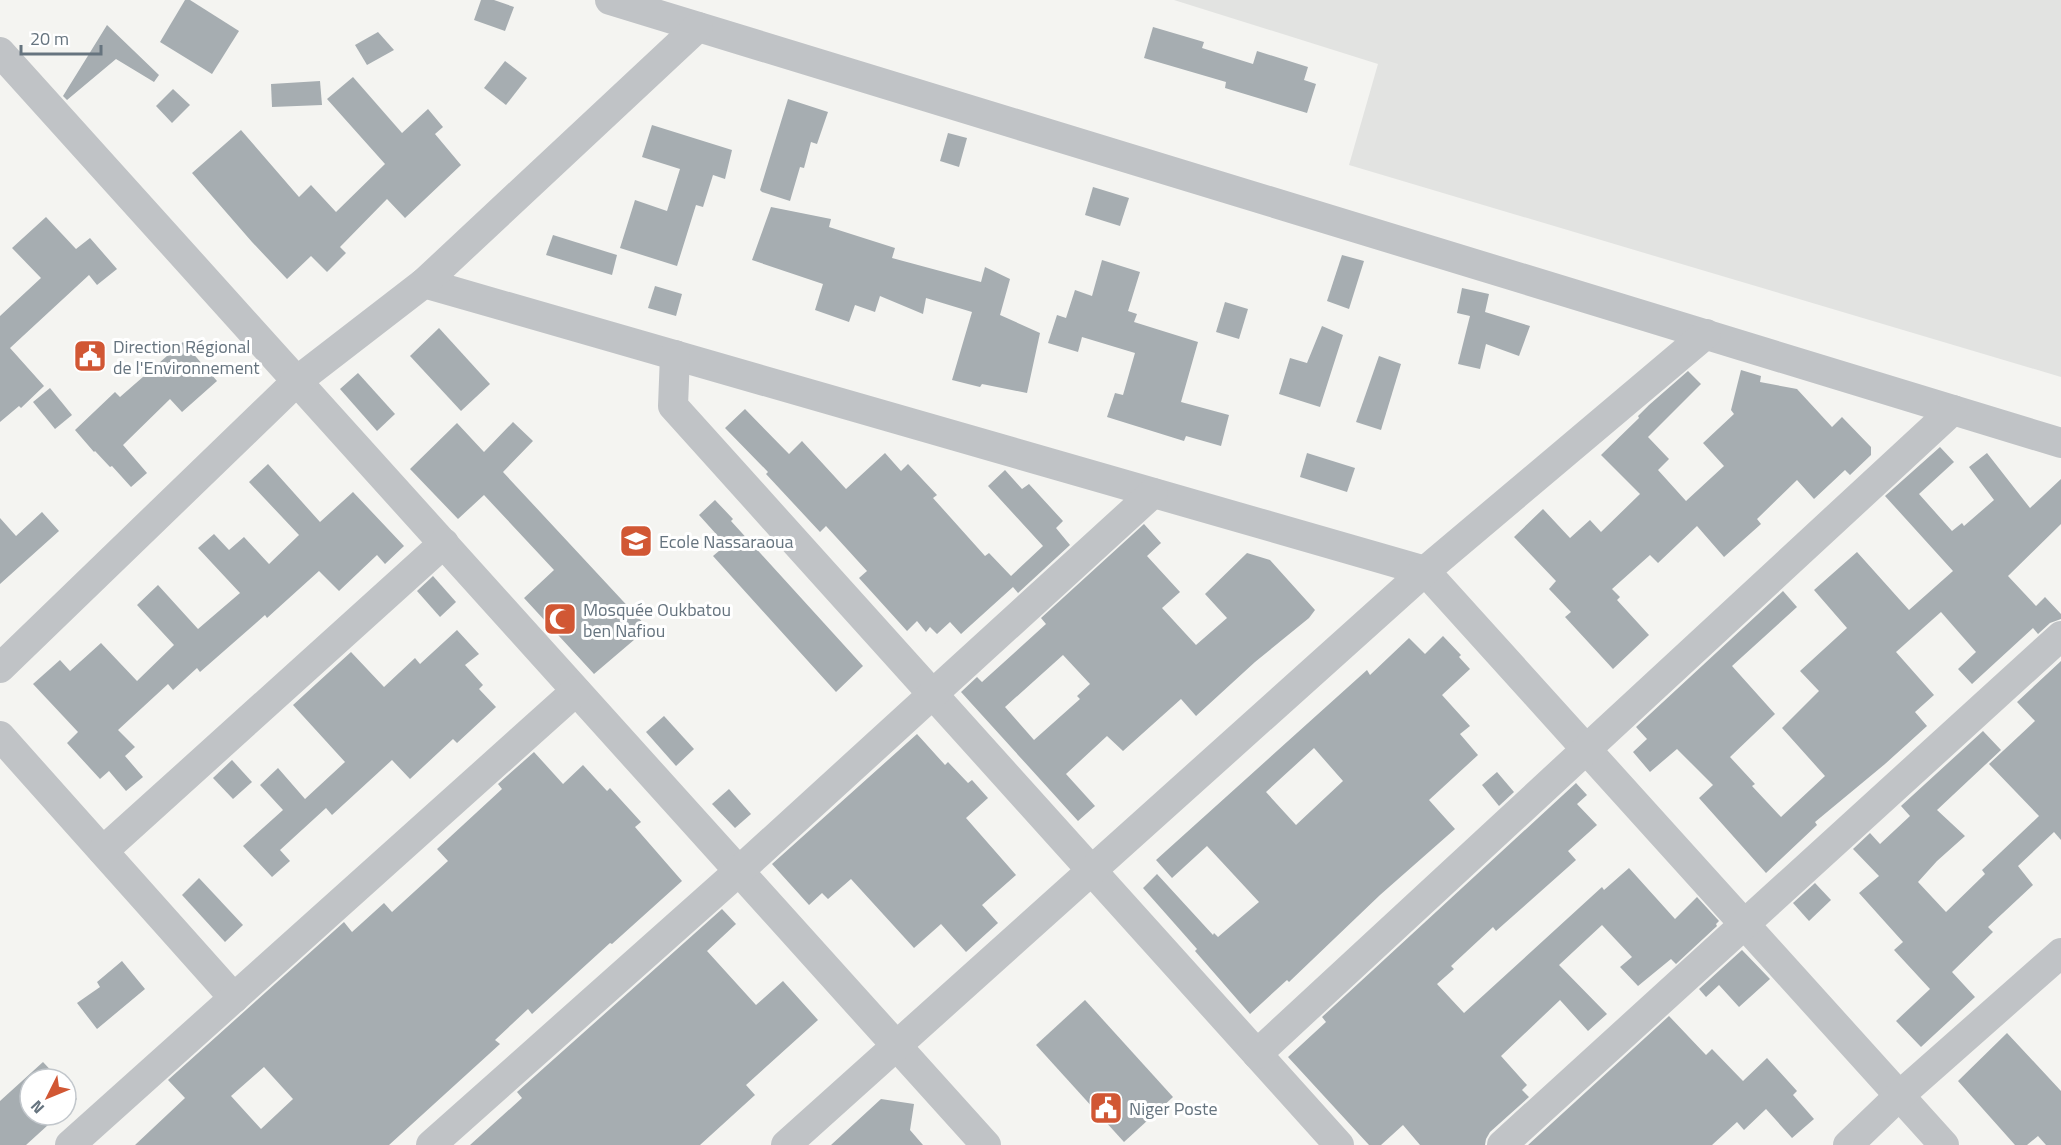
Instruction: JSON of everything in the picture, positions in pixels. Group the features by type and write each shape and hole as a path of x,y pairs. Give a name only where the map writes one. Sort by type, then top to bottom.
{"street":[{"path":"610,0 2061,443"},
{"path":"0,668 297,381 424,283 698,27"},
{"path":"0,52 986,1145"},
{"path":"424,283 1425,571 1944,1145"},
{"path":"786,1145 1425,571 1706,334"},
{"path":"675,356 673,406 1339,1145"},
{"path":"1257,1054 1953,410"},
{"path":"431,1145 739,871 1153,493"},
{"path":"103,851 444,543"},
{"path":"1502,1145 2061,636"},
{"path":"70,1145 576,691"},
{"path":"0,736 234,998"},
{"path":"1848,1145 1899,1096 2061,953"}],"shaded area":[{"path":"1174,0 2061,0 2061,377 1349,165 1378,64"}],"building":[{"path":"185,0 190,0 239,31 212,74 160,42"},
{"path":"481,0 494,0 514,7 505,31 474,20"},
{"path":"107,25 159,75 154,82 116,59 67,100 63,96"},
{"path":"1153,27 1204,42 1202,48 1253,64 1257,51 1308,67 1304,80 1316,84 1307,113 1225,88 1226,82 1144,58"},
{"path":"378,32 394,50 367,65 355,45"},
{"path":"505,61 527,78 506,105 484,88"},
{"path":"353,77 402,133 428,109 443,127 435,134 461,165 405,218 387,199 340,247 346,253 327,272 311,256 287,279 192,173 241,130 299,197 311,185 336,212 385,164 327,99"},
{"path":"320,81 322,105 272,107 271,84"},
{"path":"173,89 190,105 172,123 156,106"},
{"path":"788,99 828,112 817,144 811,142 804,168 800,167 790,201 760,190"},
{"path":"652,125 732,150 725,179 713,175 703,207 696,205 677,266 620,248 635,200 667,211 680,169 642,157"},
{"path":"948,133 967,138 959,167 940,161"},
{"path":"1093,187 1129,198 1120,226 1085,215"},
{"path":"771,207 831,219 829,227 895,248 892,258 981,282 985,267 1010,279 1000,315 1040,333 1027,393 982,384 980,387 952,380 972,312 926,298 923,314 880,296 875,312 855,305 849,322 815,310 823,284 752,260"},
{"path":"46,217 76,249 90,238 117,269 97,285 89,275 10,348 44,386 21,408 19,406 0,422 0,316 41,278 12,248"},
{"path":"553,235 617,255 612,275 546,255"},
{"path":"1342,255 1364,261 1349,309 1327,301"},
{"path":"1102,260 1140,272 1128,311 1137,314 1134,322 1198,342 1181,402 1229,415 1221,446 1186,436 1184,441 1107,417 1115,393 1123,395 1135,353 1082,337 1078,352 1048,343 1057,315 1066,318 1075,290 1092,296"},
{"path":"655,286 682,294 676,316 648,308"},
{"path":"1462,288 1489,294 1485,312 1530,326 1519,356 1486,344 1480,369 1458,364 1470,316 1457,313"},
{"path":"1225,302 1248,309 1239,339 1216,332"},
{"path":"1322,326 1343,335 1320,407 1279,394 1290,358 1307,363"},
{"path":"439,328 490,384 461,411 410,356"},
{"path":"183,342 217,381 182,412 170,399 123,445 147,473 131,487 112,466 110,467 94,452 75,430 115,392 120,397"},
{"path":"1379,356 1401,364 1381,430 1356,422"},
{"path":"1741,370 1761,376 1760,382 1797,389 1832,427 1842,417 1871,447 1871,455 1850,475 1845,470 1814,499 1797,480 1757,519 1761,524 1724,557 1697,526 1658,563 1650,555 1612,589 1620,597 1617,600 1649,635 1613,669 1565,617 1571,612 1549,589 1556,581 1514,537 1543,509 1570,538 1590,520 1601,532 1640,494 1601,455 1649,405 1688,371 1701,384 1648,437 1669,459 1658,470 1686,501 1724,466 1703,443 1734,414 1731,410"},
{"path":"358,373 395,414 377,431 340,389"},
{"path":"50,388 72,415 55,429 33,402"},
{"path":"745,409 789,454 802,441 846,489 885,453 901,471 908,464 937,495 933,498 985,556 989,553 1011,576 1043,546 988,486 1005,470 1022,489 1029,484 1063,521 1056,528 1070,545 1018,593 1013,587 961,634 950,622 937,634 930,627 926,632 917,621 907,631 859,578 867,571 826,526 820,532 766,474 768,472 725,428"},
{"path":"513,422 533,441 503,472 648,628 594,674 524,598 554,570 484,495 458,519 410,469 457,423 484,452"},
{"path":"1940,447 1954,462 1919,494 1952,531 1962,523 1964,526 1994,500 1969,467 1987,453 2030,508 2061,479 2061,524 2008,576 2036,606 2045,597 2061,614 2061,619 2050,623 2038,634 2033,628 1972,684 1958,669 1976,652 1941,612 1896,652 1934,695 1915,712 1927,726 1815,822 1817,825 1766,873 1699,798 1713,785 1677,749 1650,772 1633,752 1647,739 1636,727 1783,591 1797,607 1732,666 1775,714 1730,757 1755,784 1752,786 1781,817 1825,776 1782,728 1819,691 1800,671 1847,628 1814,590 1857,552 1909,610 1953,571 1885,496"},
{"path":"1307,453 1355,468 1347,492 1300,477"},
{"path":"268,464 320,522 353,492 404,546 385,564 377,555 339,591 319,571 267,618 265,615 200,672 197,668 173,690 168,684 118,730 135,747 125,756 143,777 126,791 109,771 100,779 67,743 78,732 33,684 60,660 70,671 101,643 137,681 174,645 137,605 158,585 198,629 240,593 198,548 214,534 229,550 244,537 269,564 299,535 249,482"},
{"path":"715,500 733,519 731,521 863,666 836,692 713,556 726,545 699,515"},
{"path":"42,512 59,531 0,584 0,518 16,536"},
{"path":"1144,524 1161,543 1147,556 1180,592 1162,608 1196,645 1227,618 1205,594 1247,553 1270,560 1315,610 1309,618 1255,662 1196,716 1181,699 1123,751 1107,736 1066,774 1095,806 1078,821 961,692 977,677 982,682 1046,624 1041,618","holes":["1063,655 1090,684 1077,696 1080,699 1034,740 1005,707"]},
{"path":"433,576 456,602 440,617 417,591"},
{"path":"457,630 479,654 465,665 483,685 479,689 496,707 457,743 453,739 410,779 392,760 332,815 326,808 280,850 290,861 272,877 243,846 283,810 260,785 278,768 305,799 345,762 293,705 351,652 384,687 415,658 420,664"},
{"path":"1443,636 1461,655 1459,657 1470,669 1442,695 1470,726 1460,734 1478,755 1429,800 1455,829 1380,895 1289,982 1287,980 1250,1014 1143,888 1157,874 1213,935 1214,933 1218,937 1259,902 1207,846 1172,878 1156,860 1367,670 1370,675 1409,638 1425,654","holes":["1314,748 1343,781 1296,825 1266,792"]},
{"path":"2061,661 2061,840 2054,832 2018,866 2033,885 1988,927 1993,932 1952,972 1975,997 1921,1047 1896,1021 1930,989 1894,950 1903,942 1859,893 1879,876 1853,849 1870,833 1880,844 1910,816 1901,806 1983,731 2001,750 1937,810 1965,836 1918,882 1946,912 1985,874 1982,870 2039,816 1989,764 2035,721 2017,702"},
{"path":"664,716 694,749 676,766 646,732"},
{"path":"917,734 945,765 948,762 968,783 972,780 988,798 966,818 1016,875 982,905 998,923 966,952 941,924 914,948 851,879 828,899 822,893 809,905 772,864"},
{"path":"534,752 563,784 583,765 607,791 610,788 641,822 635,827 682,881 532,1014 528,1009 495,1040 500,1044 389,1145 135,1145 185,1098 168,1080 344,922 352,932 384,903 392,912 448,861 437,849 502,789 498,784","holes":["264,1067 293,1099 261,1129 231,1096"]},
{"path":"232,760 252,782 233,799 213,778"},
{"path":"1497,772 1514,792 1499,806 1482,785"},
{"path":"1576,783 1587,795 1577,804 1597,825 1568,851 1576,860 1496,931 1493,927 1451,966 1454,969 1437,984 1464,1013 1602,887 1604,890 1629,868 1675,919 1697,897 1719,921 1717,926 1676,964 1671,959 1638,986 1620,967 1632,957 1602,925 1559,965 1607,1014 1588,1031 1560,1000 1501,1056 1527,1085 1522,1090 1529,1097 1490,1132 1485,1145 1420,1145 1403,1125 1381,1145 1369,1145 1288,1057 1326,1022 1322,1017"},
{"path":"729,789 751,814 735,828 712,804"},
{"path":"199,878 243,925 225,942 182,895"},
{"path":"1815,883 1831,900 1809,921 1793,903"},
{"path":"722,909 736,924 707,951 756,1005 783,981 818,1020 746,1085 755,1095 700,1145 470,1145 522,1098 517,1092"},
{"path":"1742,950 1770,979 1739,1007 1719,985 1706,997 1699,989"},
{"path":"122,961 145,989 97,1029 77,1003 100,987 97,982"},
{"path":"1085,1000 1173,1097 1124,1142 1036,1045"},
{"path":"1669,1016 1706,1055 1712,1049 1743,1081 1767,1058 1797,1091 1793,1095 1814,1119 1792,1138 1766,1109 1744,1130 1737,1122 1712,1145 1528,1145"},
{"path":"2007,1033 2061,1091 2061,1145 2046,1145 2038,1136 2027,1145 2015,1145 1958,1081"},
{"path":"43,1062 48,1067 37,1067"},
{"path":"18,1085 18,1127 46,1127 26,1145 0,1145 0,1101"},
{"path":"881,1099 914,1104 910,1130 923,1145 831,1145"}],"place":[{"name":"Direction Régional de l'Environnement","path":"90,356"},
{"name":"Ecole Nassaraoua","path":"636,541"},
{"name":"Mosquée Oukbatou ben Nafiou","path":"560,619"},
{"name":"Niger Poste","path":"1106,1108"}]}
